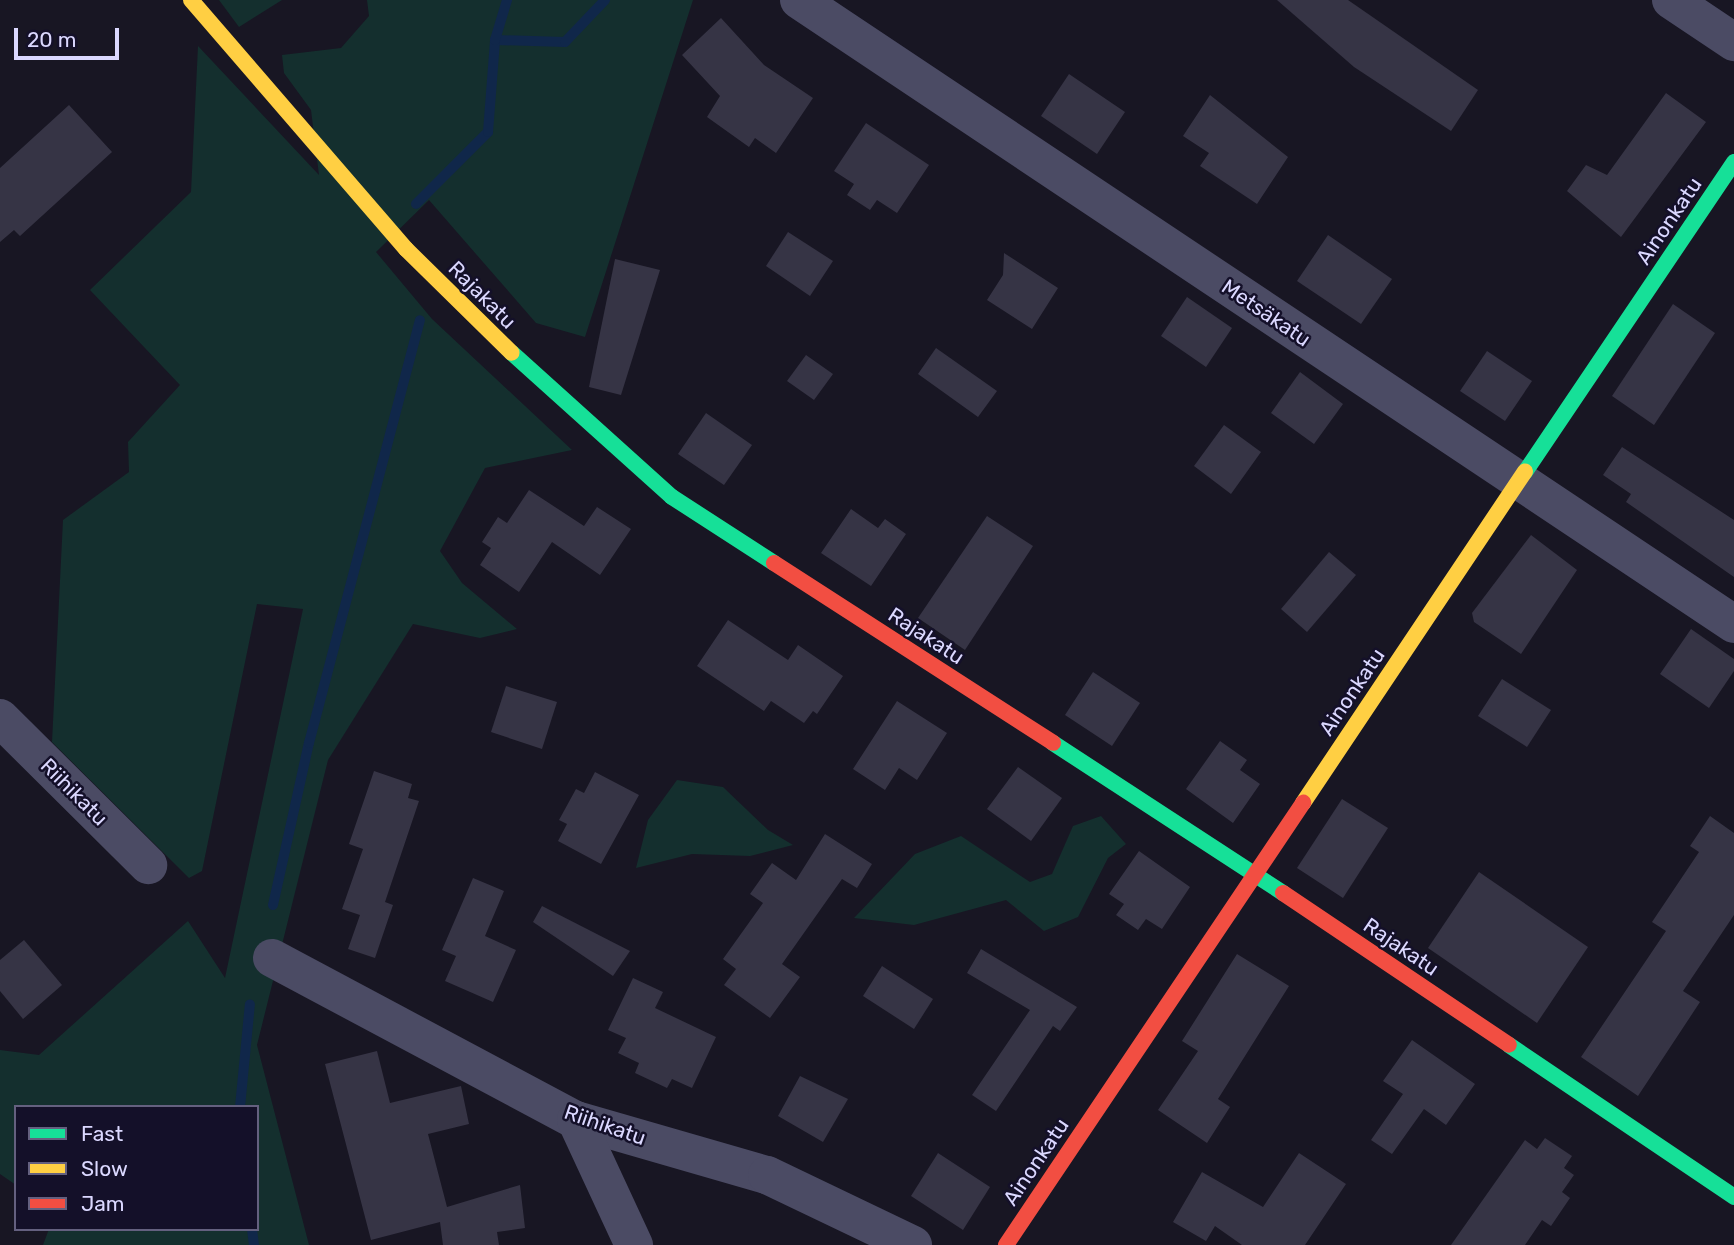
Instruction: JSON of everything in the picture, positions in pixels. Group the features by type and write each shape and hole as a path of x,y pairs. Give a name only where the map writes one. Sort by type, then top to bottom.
{"street":[{"name":"Rajakatu","path":"191,0 405,249 569,410 672,497 1255,874 1734,1196"},
{"name":"Metsäkatu","path":"799,0 1517,482 1734,624"},
{"path":"1671,0 1734,42"},
{"name":"Ainonkatu","path":"1006,1245 1734,162"},
{"name":"Riihikatu","path":"0,718 148,865"},
{"name":"Riihikatu","path":"272,958 576,1119 767,1175 913,1245"},
{"path":"576,1119 634,1245"}],"green space":[{"path":"219,0 282,0 239,27"},
{"path":"367,0 693,0 585,337 536,323 429,200 376,252 432,319 572,450 485,468 440,551 462,583 517,629 480,638 413,624 328,760 257,1045 309,1245 43,1245 48,1231 259,1231 259,1105 14,1105 14,1184 0,1174 0,1050 39,1055 188,921 225,978 303,609 257,604 202,871 189,878 52,742 63,520 129,472 128,442 180,385 90,290 191,192 198,46 319,175 311,110 284,73 282,55 341,48 369,16"},
{"path":"677,780 723,787 768,830 793,845 750,856 692,854 636,868 648,820"},
{"path":"1101,816 1126,844 1108,858 1078,917 1044,931 1006,900 914,925 854,918 915,854 961,836 1030,882 1052,874 1073,826"}],"building":[{"path":"1277,0 1348,0 1478,90 1451,131 1354,67"},
{"path":"721,18 764,65 813,98 776,153 755,138 749,147 707,117 720,96 682,55"},
{"path":"1069,74 1125,112 1097,154 1041,116"},
{"path":"1666,93 1706,122 1621,237 1567,191 1586,165 1607,175"},
{"path":"1210,95 1288,157 1257,204 1200,166 1209,153 1183,136"},
{"path":"69,105 112,152 20,236 14,230 0,242 0,168"},
{"path":"866,123 929,165 897,213 877,200 870,210 847,195 854,184 834,171"},
{"path":"788,232 833,261 810,296 766,266"},
{"path":"1328,235 1392,279 1361,324 1297,281"},
{"path":"1004,253 1058,288 1032,329 987,300 1003,275"},
{"path":"615,259 660,270 621,395 589,387"},
{"path":"1187,297 1232,328 1206,367 1161,336"},
{"path":"1673,304 1715,333 1654,425 1612,396"},
{"path":"936,348 997,391 978,417 918,374"},
{"path":"1487,351 1532,381 1505,421 1460,391"},
{"path":"806,355 833,374 814,400 787,381"},
{"path":"1300,372 1343,404 1314,444 1271,413"},
{"path":"706,413 752,445 724,485 678,454"},
{"path":"1224,425 1261,452 1231,494 1194,466"},
{"path":"1622,447 1734,520 1734,577 1626,502 1631,494 1603,475"},
{"path":"529,490 584,526 597,507 631,529 600,575 552,542 519,592 480,565 491,548 482,542 498,517 507,523"},
{"path":"851,509 878,528 885,519 906,534 871,586 821,553"},
{"path":"987,516 1033,546 965,650 918,618"},
{"path":"1531,535 1577,570 1521,654 1474,622 1472,613"},
{"path":"1329,552 1356,575 1307,632 1281,609"},
{"path":"728,620 788,660 798,645 843,676 817,714 813,711 804,723 771,701 764,711 697,666"},
{"path":"1691,629 1734,659 1734,671 1709,708 1660,674"},
{"path":"1093,672 1140,703 1112,746 1065,715"},
{"path":"1502,679 1551,710 1527,747 1478,716"},
{"path":"506,686 557,702 542,749 491,732"},
{"path":"897,701 947,733 917,780 899,768 885,790 853,769"},
{"path":"1220,741 1247,760 1240,770 1260,784 1233,823 1186,789"},
{"path":"1018,767 1062,798 1031,841 987,809"},
{"path":"374,771 412,784 408,798 419,801 385,902 393,905 375,958 348,949 360,915 342,909 363,849 349,844"},
{"path":"595,772 639,795 601,864 558,841 567,824 559,820 576,789 584,793"},
{"path":"1342,799 1388,828 1343,898 1297,868"},
{"path":"1710,816 1734,833 1734,915 1683,991 1700,1002 1638,1096 1581,1057 1666,931 1652,922 1699,852 1690,846"},
{"path":"825,834 872,864 857,888 842,879 782,964 800,977 770,1018 724,985 736,969 723,959 763,903 750,894 772,863 796,880"},
{"path":"1139,851 1190,887 1162,929 1146,919 1138,930 1116,915 1124,904 1109,894"},
{"path":"1479,872 1588,947 1537,1023 1428,948"},
{"path":"473,878 504,891 485,936 516,950 493,1002 445,981 456,956 442,950"},
{"path":"542,906 630,951 613,976 533,922"},
{"path":"24,940 62,985 23,1019 0,991 0,960"},
{"path":"981,949 1077,1007 1060,1031 1053,1026 996,1111 972,1095 1030,1010 967,973"},
{"path":"1237,954 1289,986 1218,1099 1230,1107 1207,1143 1158,1110 1198,1051 1182,1041"},
{"path":"882,966 933,999 914,1029 863,996"},
{"path":"633,978 663,992 655,1008 716,1037 692,1088 672,1079 667,1088 635,1073 639,1063 618,1053 626,1038 608,1030"},
{"path":"1412,1040 1475,1084 1446,1125 1424,1109 1392,1154 1371,1140 1403,1094 1383,1081"},
{"path":"377,1051 390,1103 461,1086 469,1124 428,1134 447,1207 520,1185 525,1228 497,1232 499,1245 443,1245 440,1222 371,1240 325,1064"},
{"path":"800,1076 848,1099 823,1142 778,1116"},
{"path":"1545,1138 1572,1156 1564,1168 1574,1175 1562,1192 1570,1198 1551,1226 1542,1220 1525,1245 1451,1245 1525,1140 1537,1149"},
{"path":"938,1153 990,1187 963,1230 911,1196"},
{"path":"1299,1153 1346,1184 1305,1245 1242,1245 1215,1226 1206,1241 1173,1222 1202,1172 1263,1207"}],"waterway":[{"path":"416,204 488,132 495,40 507,0"},
{"path":"495,40 565,42 605,0"},
{"path":"273,905 309,743 420,320"},
{"path":"240,1105 250,1004"},
{"path":"252,1231 254,1245"}],"traffic: fast":[{"path":"1525,472 1734,162"},
{"path":"512,353 672,497 774,563"},
{"path":"1053,743 1283,893"},
{"path":"1509,1045 1734,1197"}],"traffic: slow":[{"path":"191,0 406,249 512,353"},
{"path":"1303,803 1525,472"}],"traffic: jam":[{"path":"774,563 1053,743"},
{"path":"1006,1245 1303,803"},
{"path":"1283,893 1509,1045"}]}
